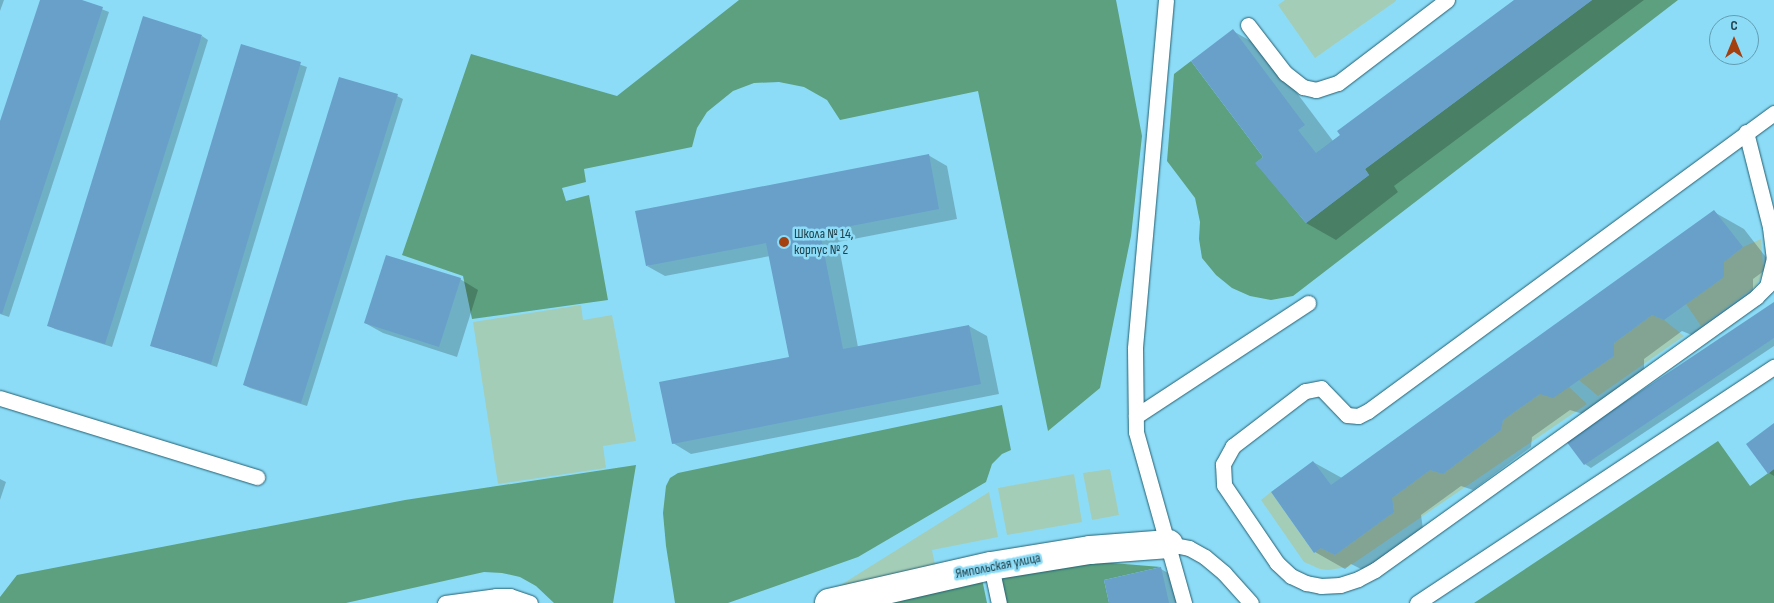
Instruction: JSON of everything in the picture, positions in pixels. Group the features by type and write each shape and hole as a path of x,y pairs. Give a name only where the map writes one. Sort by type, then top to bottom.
{"street":[{"name":"Ямпольская улица","path":"829,603 991,566 1090,550 1169,544"}],"lane":[{"path":"1166,0 1135,348 1136,432 1169,544 1184,603"},
{"path":"1248,25 1289,77 1304,87 1316,90 1338,83 1447,0"},
{"path":"1746,132 1770,227 1774,258 1767,286 1756,297 1383,564 1358,579 1340,585 1321,586 1306,583 1290,576 1277,563 1224,484 1223,464 1233,446 1305,391 1321,388 1346,415 1358,416 1368,411 1746,132 1767,113"},
{"path":"1136,416 1308,303"},
{"path":"1417,603 1774,367"},
{"path":"0,398 257,476"},
{"path":"1169,544 1189,548 1205,557 1224,573 1251,603"},
{"path":"991,566 999,603"},
{"path":"445,603 510,596 530,603"}],"green space":[{"path":"739,0 1116,0 1142,136 1131,236 1100,388 1048,431 978,91 840,120 827,100 804,87 779,82 754,83 733,91 707,112 697,128 692,147 584,169 586,182 562,188 566,201 589,195 608,300 472,319 463,276 402,255 471,54 617,96"},
{"path":"1285,0 1396,1 1315,58 1278,5"},
{"path":"1592,0 1678,0 1293,296 1271,300 1250,296 1232,288 1216,275 1202,258 1199,239 1200,222 1195,198 1167,161 1174,74 1191,61 1263,157 1256,163 1306,223 1369,175 1365,169"},
{"path":"1761,239 1763,266 1762,275 1756,286 1701,326 1686,304 1724,277 1724,262 1743,247"},
{"path":"581,305 583,320 612,315 636,441 603,446 606,468 498,484 473,322"},
{"path":"1652,315 1664,320 1684,336 1598,396 1579,380 1614,356 1614,343"},
{"path":"1569,387 1587,404 1348,567 1328,570 1320,569 1304,562 1261,500 1271,492 1314,553 1321,548 1335,555 1394,512 1392,498 1430,470 1443,474 1501,430 1503,420 1540,394"},
{"path":"1002,405 1011,450 1002,454 992,464 986,482 858,557 728,603 675,603 663,513 666,486 670,478 678,473"},
{"path":"1718,441 1750,486 1774,469 1774,603 1474,603"},
{"path":"636,465 613,603 554,603 536,586 520,577 484,572 346,603 0,603 0,597 17,575 405,500"},
{"path":"1110,469 1119,515 1092,520 1083,473"},
{"path":"1074,474 1082,522 1007,535 998,488"},
{"path":"989,492 998,537 932,550 937,574 812,603"},
{"path":"1075,563 1112,563 1161,567 1104,580 1109,603 1005,603 998,574"},
{"path":"982,579 987,603 881,603"}],"building":[{"path":"40,0 82,0 103,7 2,314 0,313 0,121"},
{"path":"1514,0 1592,0 1365,169 1369,175 1306,223 1255,163 1263,157 1191,61 1233,29 1305,125 1298,130 1316,153 1340,135 1337,131"},
{"path":"143,16 202,35 105,344 47,326"},
{"path":"241,44 301,62 211,364 150,346"},
{"path":"339,77 398,94 301,403 243,385"},
{"path":"929,154 939,209 820,232 843,349 969,325 981,384 672,444 659,382 789,357 766,243 646,266 635,211"},
{"path":"1714,210 1743,247 1724,262 1724,277 1664,320 1652,315 1614,343 1614,356 1553,398 1540,394 1503,420 1501,430 1443,474 1430,470 1392,498 1394,512 1335,555 1321,548 1314,553 1271,492 1313,461 1331,485"},
{"path":"386,255 461,278 439,347 364,323"},
{"path":"1774,302 1774,338 1584,465 1566,441"},
{"path":"1774,423 1774,469 1768,474 1746,444"},
{"path":"1161,567 1169,603 1109,603 1104,580"}],"place":[{"name":"Школа № 14, корпус № 2","path":"784,242"}]}
